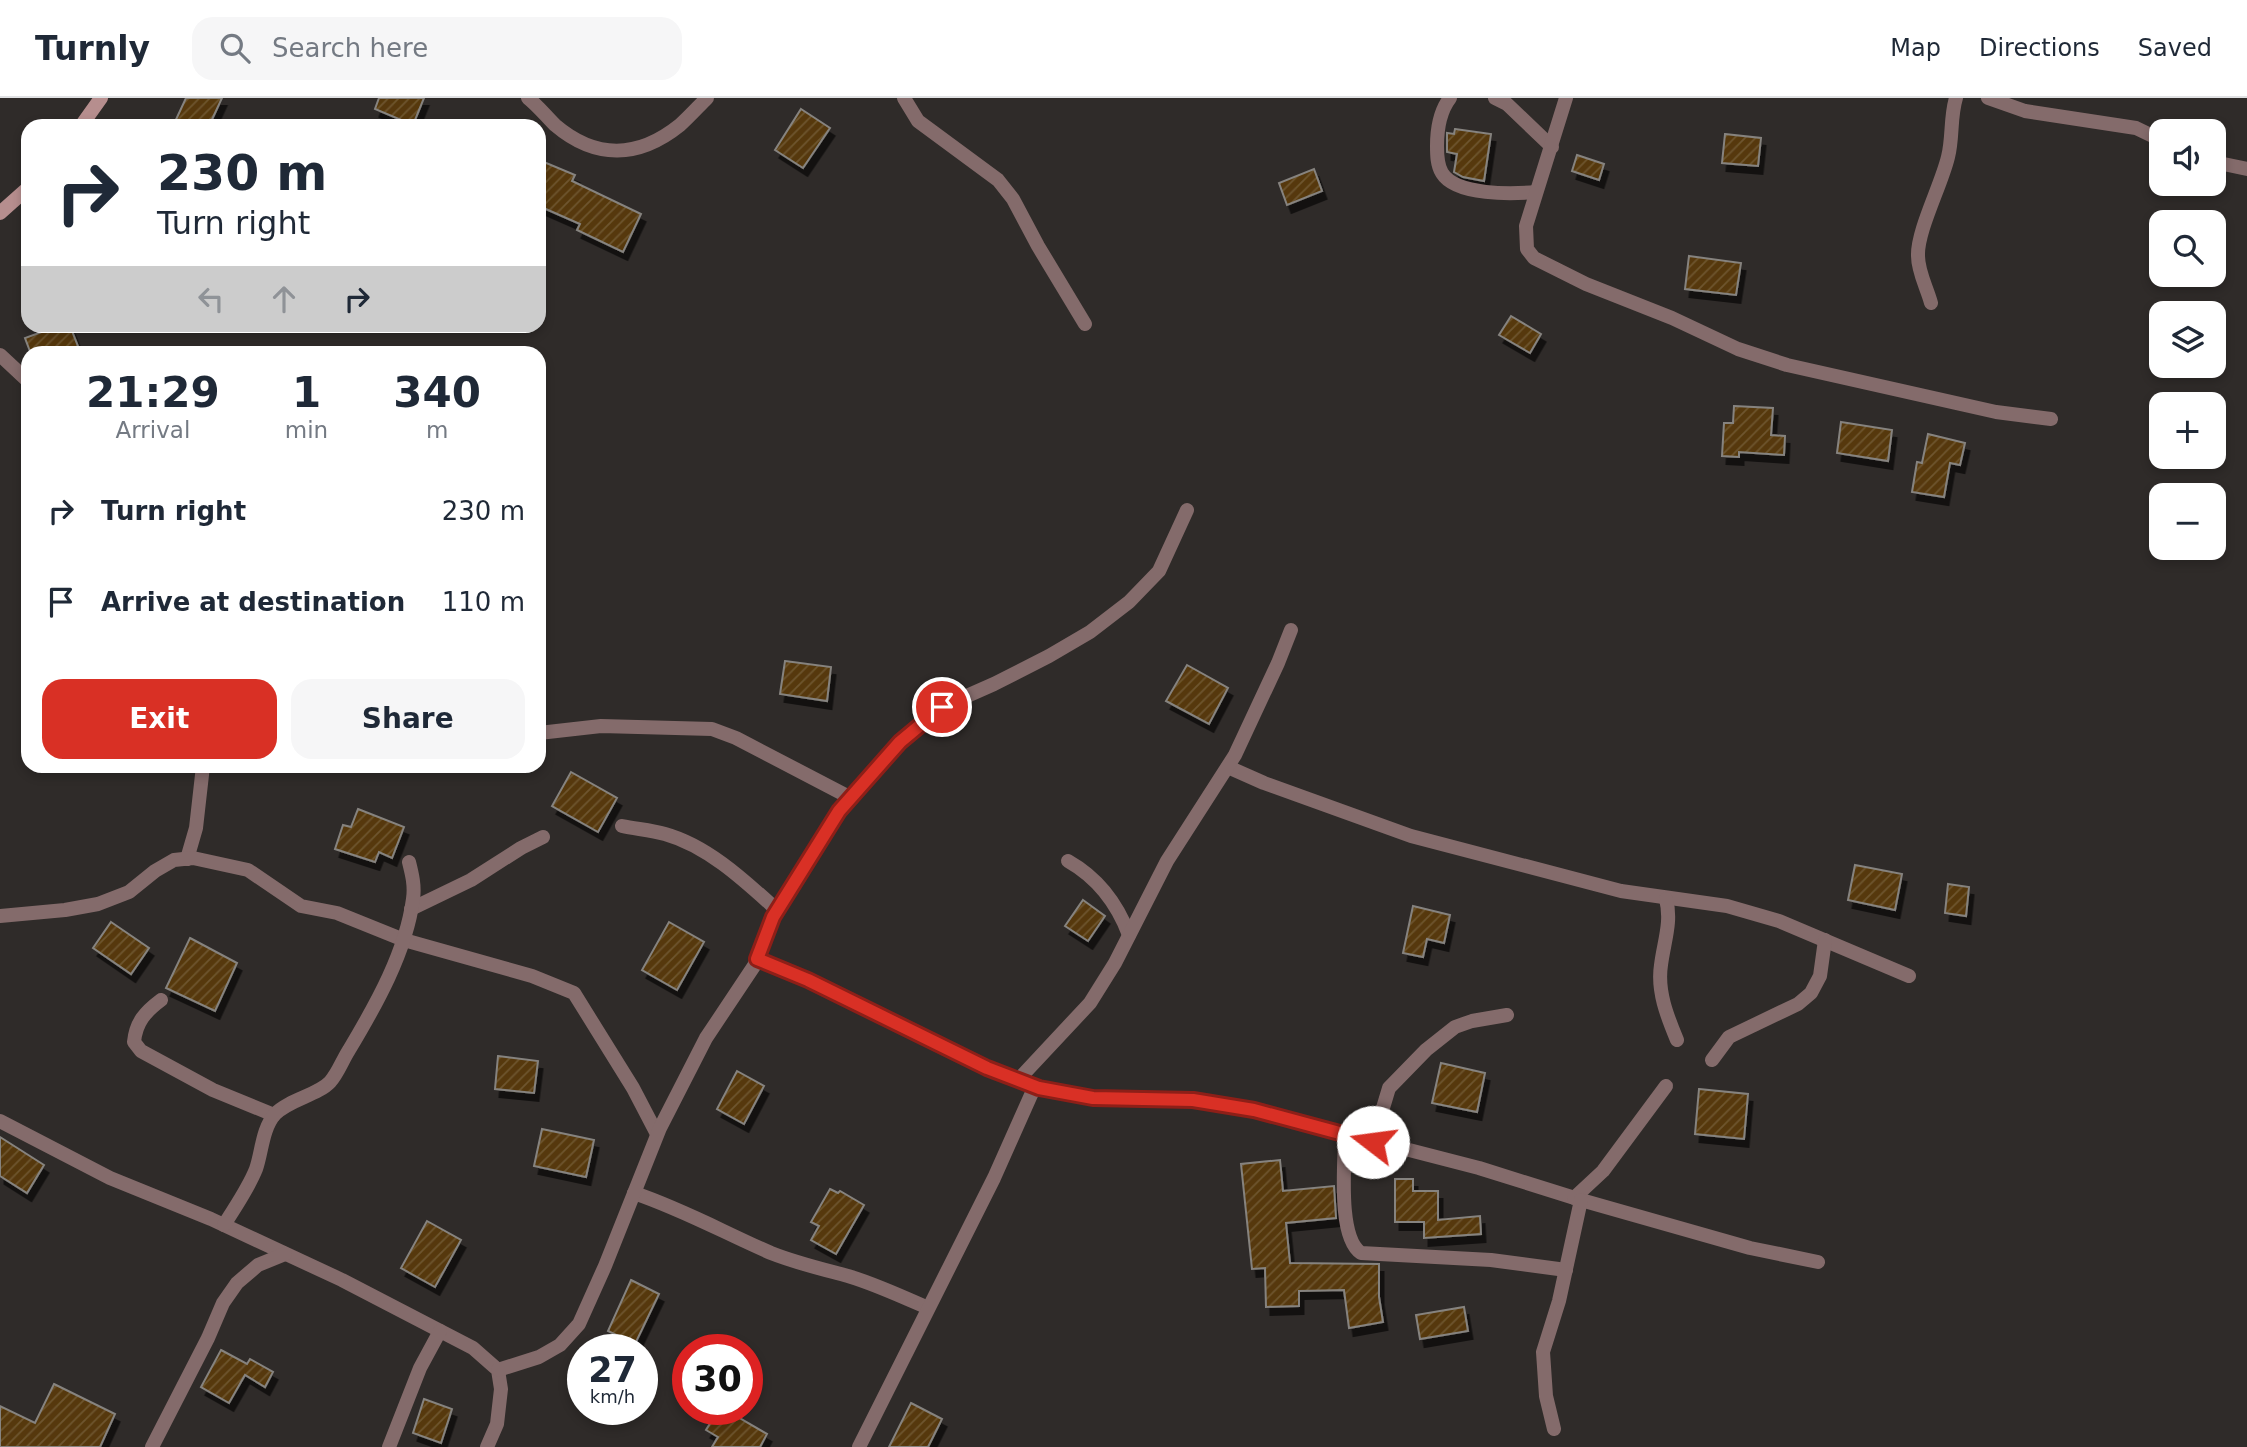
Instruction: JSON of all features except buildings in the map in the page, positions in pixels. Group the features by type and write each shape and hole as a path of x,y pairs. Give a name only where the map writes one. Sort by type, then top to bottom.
{"street":[{"path":"86,119 101,98"},
{"path":"528,98 556,126 585,144 604,151 622,151 655,142 681,124 707,98"},
{"path":"904,98 918,121 998,180 1013,198 1038,246 1085,324"},
{"path":"1450,98 1445,105 1437,140 1437,158 1442,174 1454,183 1492,193 1536,192"},
{"path":"1495,98 1507,104 1552,147"},
{"path":"1566,98 1526,226 1527,249 1534,258 1586,284 1672,318 1738,349 1787,365 1996,412 2051,419"},
{"path":"1931,303 1918,265 1917,253 1949,153 1956,98"},
{"path":"1988,98 2025,111 2136,128 2149,134"},
{"path":"2226,165 2247,169"},
{"path":"0,213 21,194"},
{"path":"0,355 21,375"},
{"path":"0,379 21,376"},
{"path":"498,1370 539,1357 560,1345 579,1324 657,1134 706,1038 757,959 778,910 839,811 900,742 942,707 1049,656 1090,632 1129,602 1158,571 1188,510"},
{"path":"1018,1080 1090,1003 1115,963 1167,861 1228,767 1291,630"},
{"path":"546,732 601,726 712,729 736,738 851,798"},
{"path":"1228,767 1264,783 1411,836 1621,891 1727,906 1779,921 1909,975"},
{"path":"187,859 196,828 202,773"},
{"path":"622,826 666,834 701,850 743,880 778,910"},
{"path":"411,909 471,880 543,837"},
{"path":"0,916 98,904 129,892 174,860 187,859 248,870 301,906 337,913 404,940 533,976 574,993 633,1088 657,1134"},
{"path":"1068,861 1080,867 1104,889 1115,904 1129,935"},
{"path":"224,1225 243,1196 256,1168 267,1128 274,1115 288,1104 327,1086 364,1024 404,940 414,884 408,862"},
{"path":"1666,899 1669,921 1660,966 1660,989 1677,1040"},
{"path":"1712,1060 1729,1037 1798,1004 1811,993 1820,976 1825,940"},
{"path":"757,959 808,980 987,1068 1035,1086 1093,1098 1193,1100 1254,1110 1479,1168 1749,1248 1818,1262"},
{"path":"161,1000 146,1011 136,1026 134,1042 141,1051 214,1090 274,1115"},
{"path":"1373,1142 1389,1088 1426,1050 1455,1027 1507,1015"},
{"path":"859,1447 994,1178 1035,1086"},
{"path":"1554,1429 1546,1396 1543,1352 1566,1270 1577,1199 1602,1171 1666,1086"},
{"path":"0,1121 110,1178 224,1225 473,1348 498,1370 501,1389 497,1424 486,1447"},
{"path":"1345,1134 1347,1227 1354,1248 1361,1252 1492,1260 1566,1270"},
{"path":"634,1193 669,1205 772,1253 888,1290 928,1307"},
{"path":"152,1447 223,1303 237,1283 258,1265 285,1254"},
{"path":"388,1447 420,1368 440,1331"}],"route":[{"path":"942,707 900,742 839,811 773,917 757,959 808,980 987,1068 1039,1088 1093,1098 1193,1100 1254,1110 1373,1142"}]}
